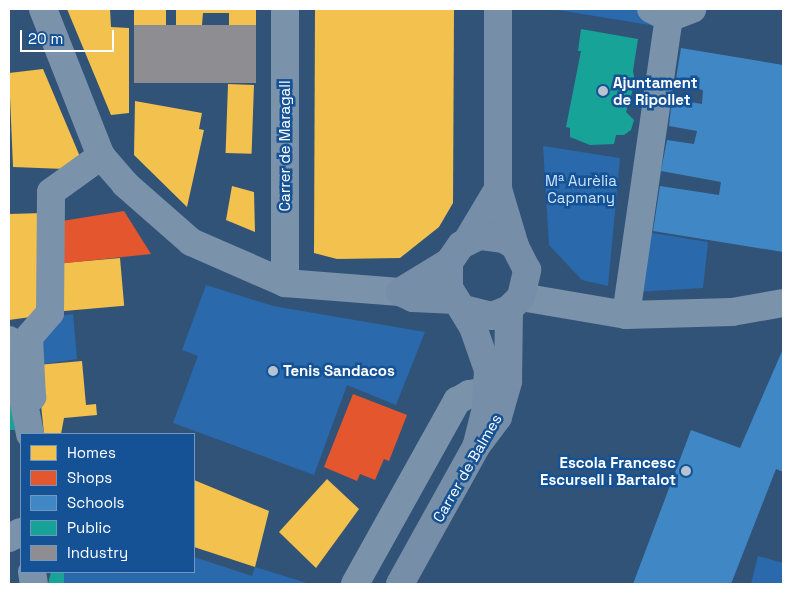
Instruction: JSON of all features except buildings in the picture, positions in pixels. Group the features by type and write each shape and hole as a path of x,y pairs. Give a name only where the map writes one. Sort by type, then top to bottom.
{"main road":[{"path":"400,292 413,298 459,305 492,316 515,303 527,270 515,246 498,189 498,9"},
{"path":"477,445 488,391 488,370 481,343 449,288 449,262 456,249 467,240 498,189"},
{"path":"467,240 492,236 515,246"},
{"path":"400,292 449,262"},
{"name":"Carrer de Balmes","path":"400,584 477,445 498,417 505,398 507,344 515,303"}],"street":[{"path":"43,9 101,156 125,184 192,242 285,283 400,292"},
{"name":"Carrer de Maragall","path":"285,9 285,283"},
{"path":"626,316 671,12"},
{"path":"25,400 32,397 29,337 50,313 51,192 101,156"},
{"path":"515,303 626,316 732,312 783,303"},
{"path":"9,340 12,342 25,400 30,433"},
{"path":"355,584 457,401 469,394 488,391"}],"green space":[{"path":"642,9 656,26 558,10"},
{"name":"Mª Aurèlia Capmany","path":"543,146 620,158 608,286 582,280 549,245"},
{"path":"646,232 708,242 703,288 636,292"},
{"name":"Tenis Sandacos","path":"206,285 273,306 425,332 396,405 347,385 314,475 173,423 198,356 182,350"},
{"path":"73,314 77,359 37,365 35,340 59,316"},
{"path":"758,556 783,563 783,584 751,584"},
{"path":"195,557 252,576 255,567 310,584 64,584 64,573 195,573"}],"place":[{"name":"Ajuntament de Ripollet","path":"603,91"},
{"name":"Tenis Sandacos","path":"273,371"},
{"name":"Escola Francesc Escursell i Bartalot","path":"686,471"}]}
